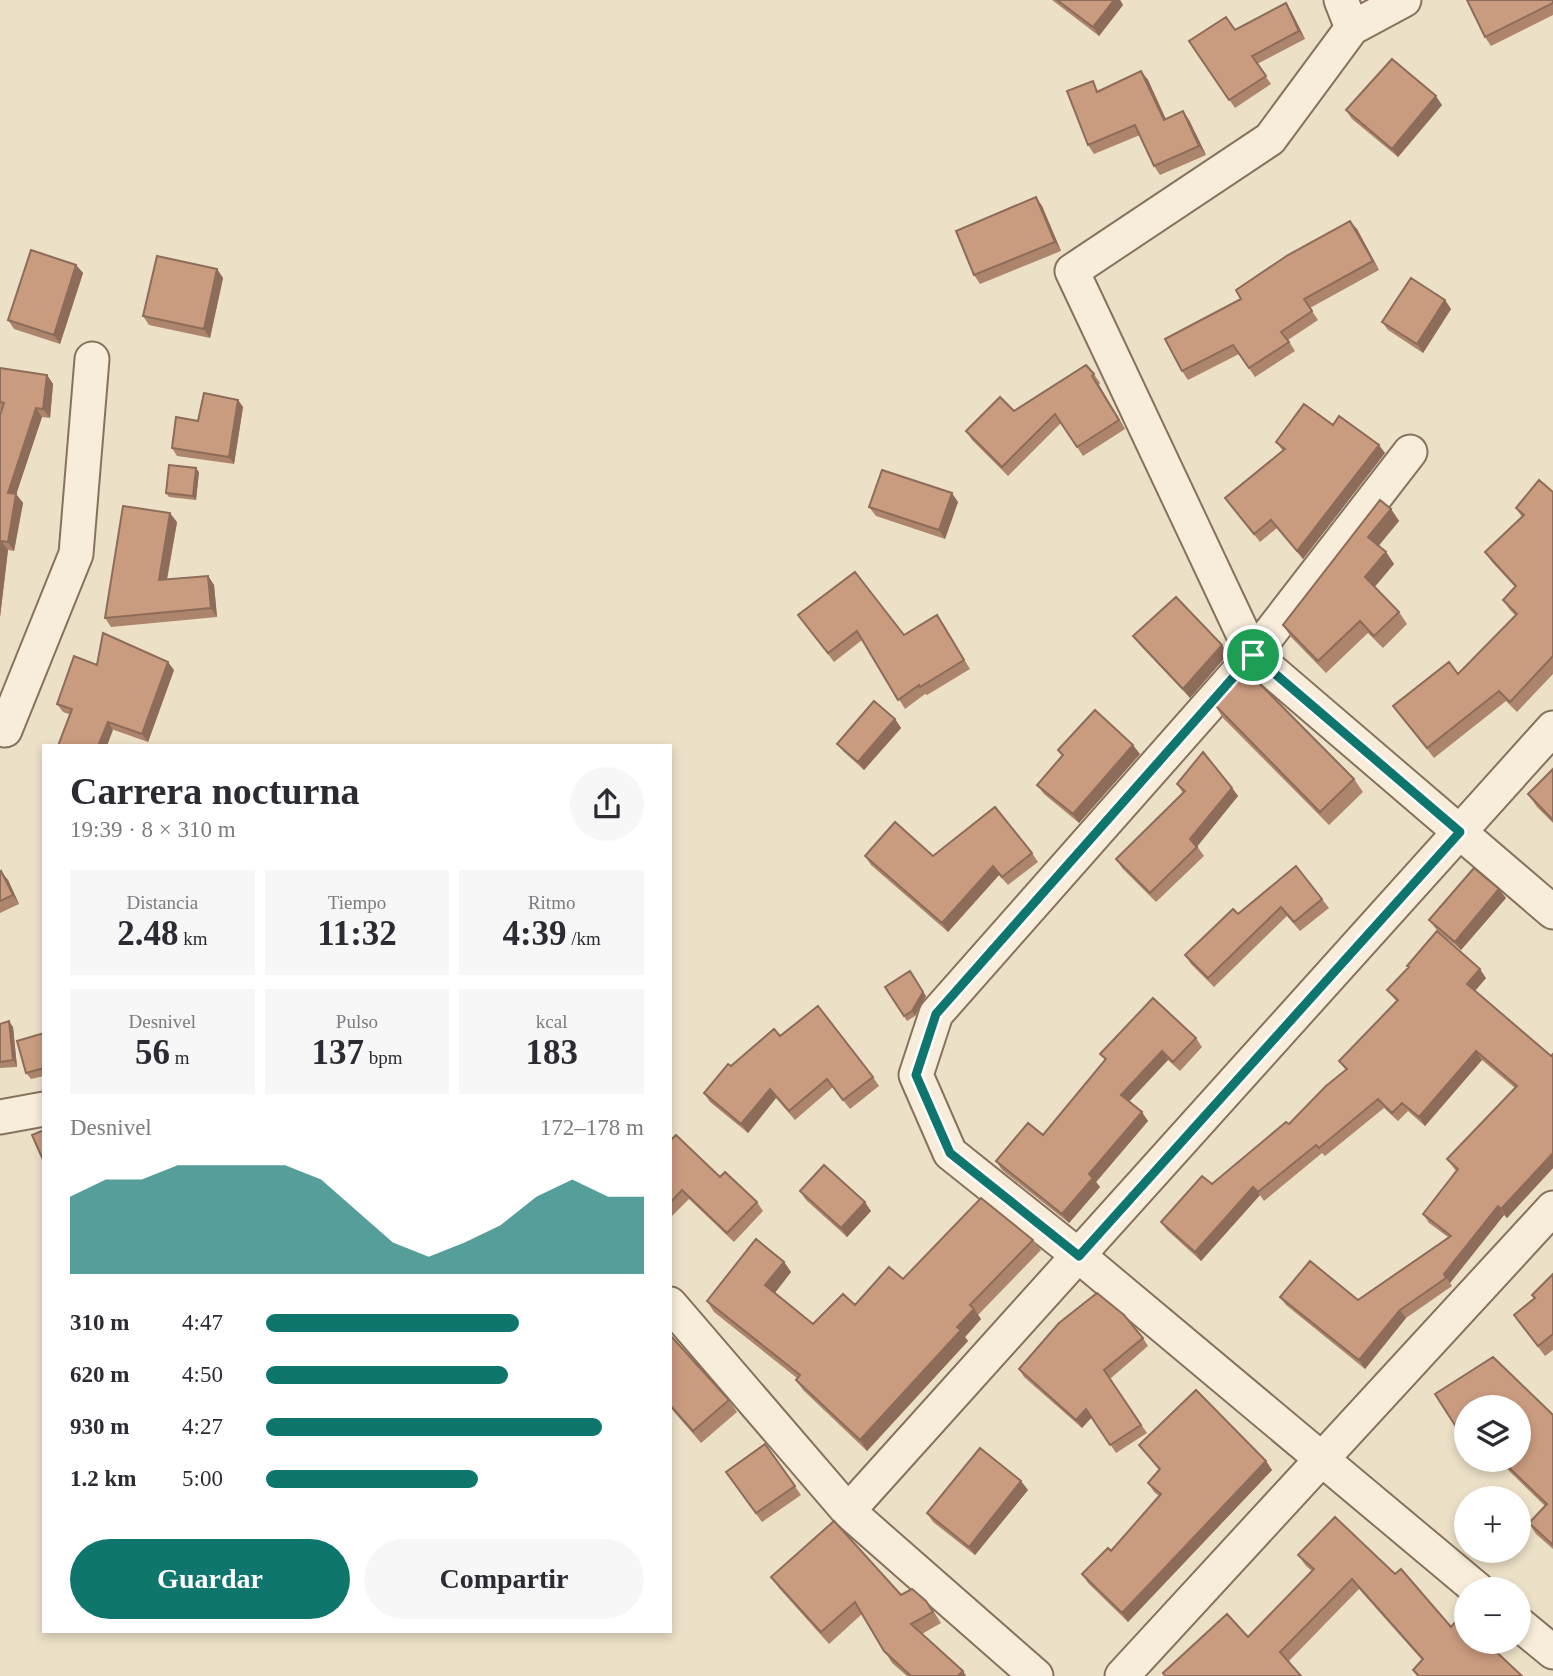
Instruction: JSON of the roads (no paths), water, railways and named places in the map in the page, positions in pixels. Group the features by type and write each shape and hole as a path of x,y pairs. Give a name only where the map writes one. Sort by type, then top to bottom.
{"street":[{"path":"1404,0 1346,14 1270,139 1072,271 1253,655 1553,912"},
{"path":"0,729 5,730 76,554 92,359"},
{"path":"1410,452 1253,655 936,1014 916,1075 950,1153 1079,1256 1463,1577"},
{"path":"848,1511 1553,728"},
{"path":"0,1116 42,1109"},
{"path":"1122,1676 1553,1208"},
{"path":"672,1306 848,1511 1036,1676"},
{"path":"1531,1634 1553,1652"}]}
